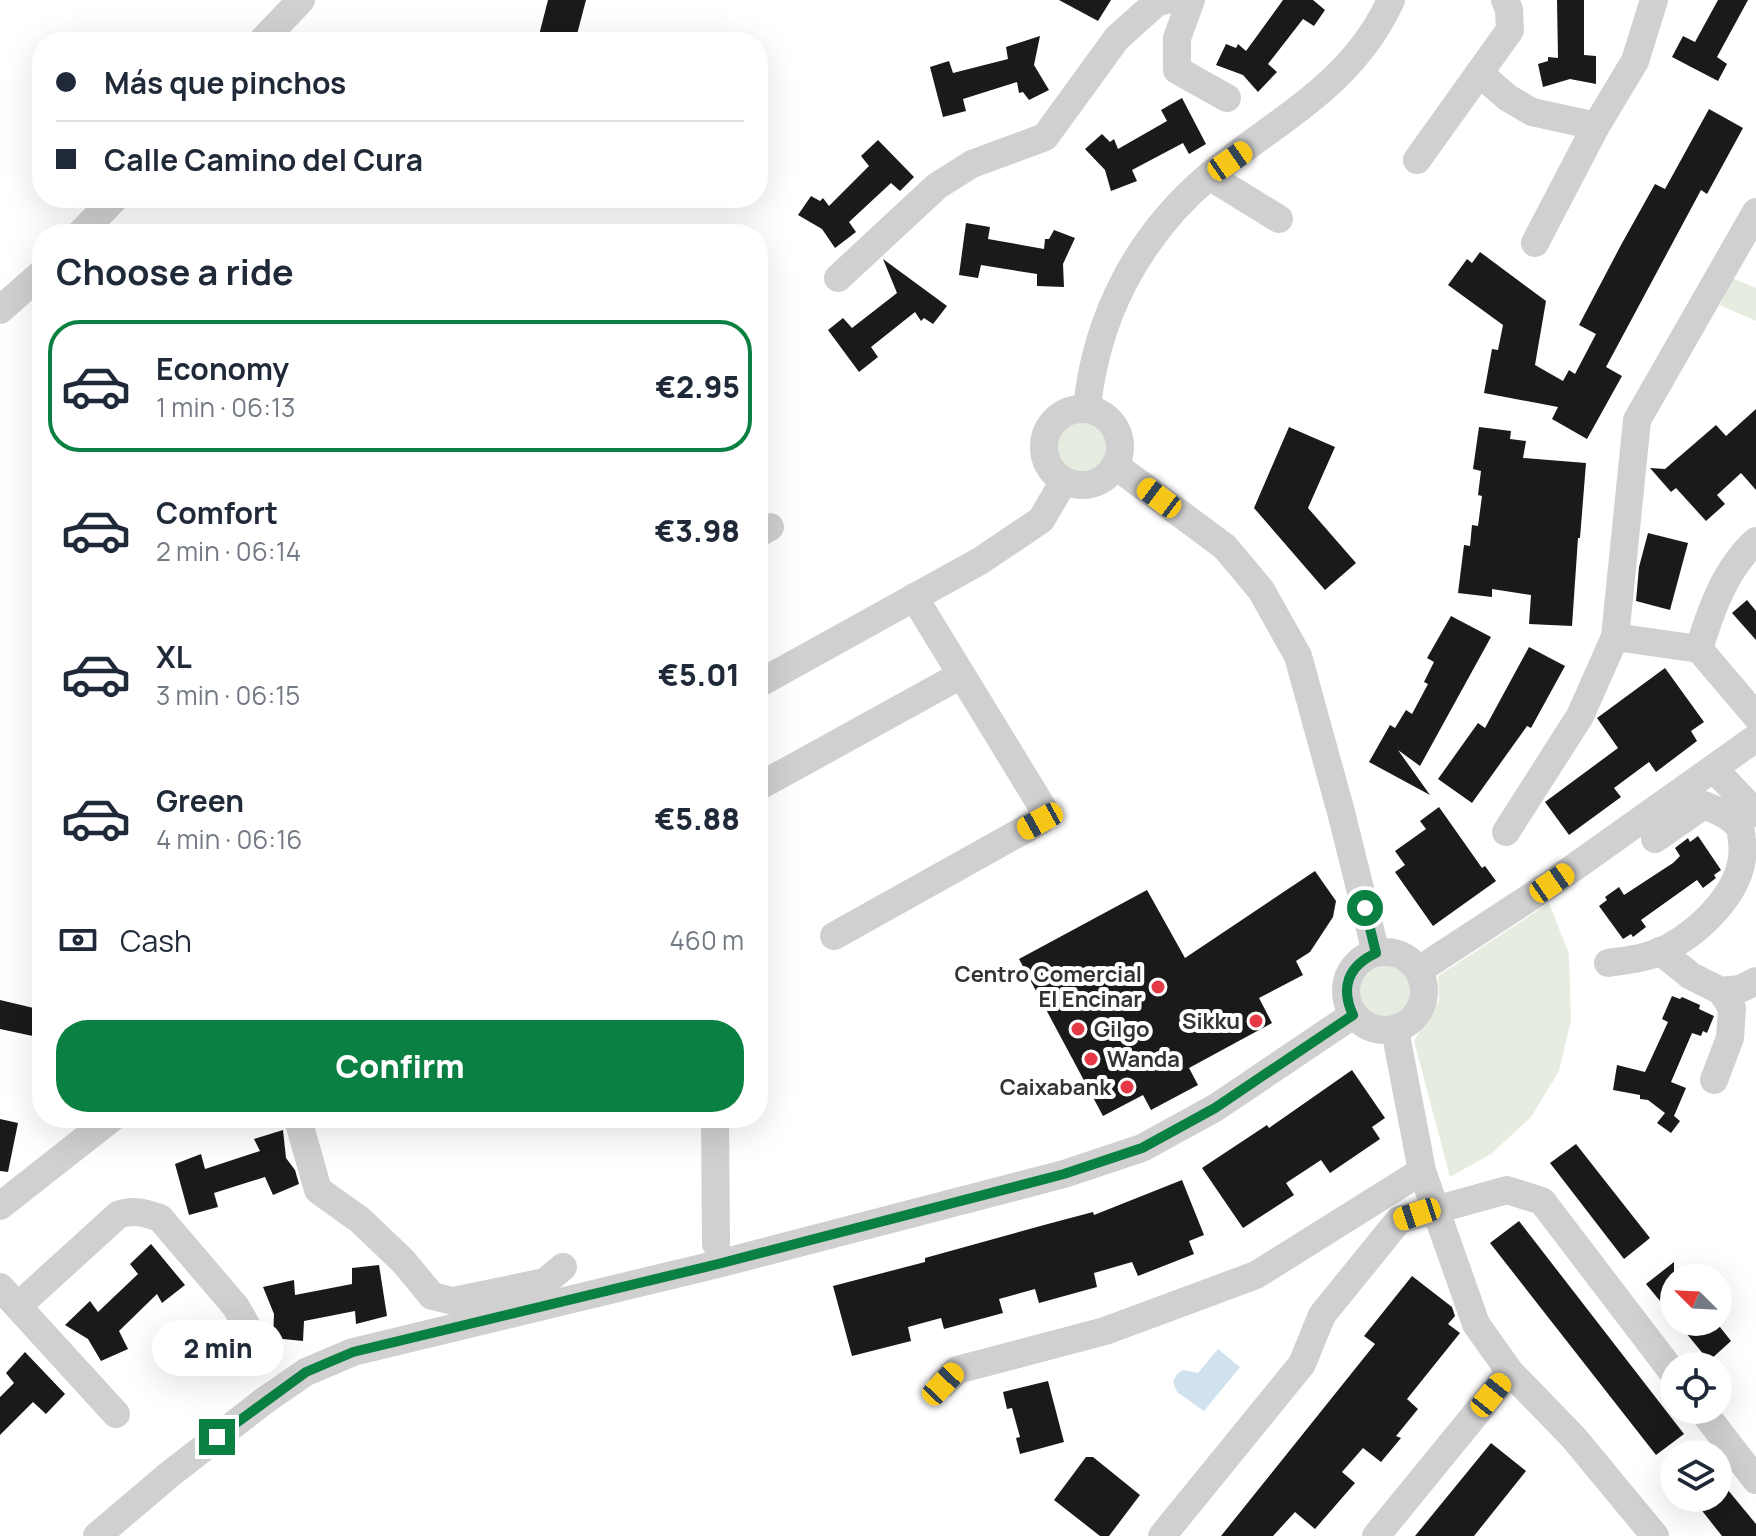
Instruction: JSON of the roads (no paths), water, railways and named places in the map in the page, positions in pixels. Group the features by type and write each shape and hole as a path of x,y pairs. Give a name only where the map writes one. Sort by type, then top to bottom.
{"street":[{"path":"271,32 301,0"},
{"path":"838,278 937,186 972,164 1045,137 1117,38 1156,3 1166,0"},
{"path":"1191,0 1177,38 1177,70 1227,98"},
{"path":"1087,408 1091,371 1104,327 1132,264 1160,223 1209,176 1304,107 1343,70 1382,21 1391,0"},
{"path":"1417,160 1510,30 1505,0"},
{"path":"1535,243 1596,126 1635,61 1654,0"},
{"path":"1479,73 1508,98 1532,112 1596,126"},
{"path":"1209,176 1279,219"},
{"path":"90,224 105,208"},
{"path":"1506,832 1580,716 1615,637 1637,420 1756,212"},
{"path":"0,310 32,282"},
{"path":"1087,408 1099,412 1117,430 1120,454 1116,466 1108,475 1087,485 1064,481 1054,473 1044,448 1052,423 1061,414 1074,409 1087,408"},
{"path":"1116,466 1225,547 1261,590 1298,656 1376,953"},
{"path":"768,678 980,561 1041,520 1064,481"},
{"path":"1699,649 1714,601 1744,551 1756,541"},
{"path":"834,936 1040,821 1043,808 914,597"},
{"path":"1615,637 1699,649 1756,716"},
{"path":"768,781 961,675"},
{"path":"1419,970 1552,883 1756,738"},
{"path":"1714,769 1756,813"},
{"path":"1608,963 1645,957 1660,951 1698,927 1748,874 1740,829 1725,815 1704,805 1655,839"},
{"path":"1660,951 1691,976 1721,991 1732,1008 1730,1038 1714,1080"},
{"path":"1392,952 1408,958 1419,970 1424,984 1424,999 1418,1013 1408,1024 1395,1030 1379,1031 1364,1025 1353,1015 1346,1001 1346,985 1351,971 1362,959 1376,953 1392,952"},
{"path":"1721,991 1740,989 1756,981"},
{"path":"97,1536 264,1401 306,1372 353,1352 718,1264 1064,1174 1142,1148 1215,1108 1353,1015"},
{"path":"1395,1030 1422,1171 1476,1324 1510,1372 1574,1438 1655,1536"},
{"path":"0,1206 99,1128"},
{"path":"300,1128 318,1190 360,1220 403,1261 432,1296 453,1301 545,1282 563,1267"},
{"path":"715,1128 716,1244"},
{"path":"943,1384 957,1370 1105,1331 1256,1275 1422,1171"},
{"path":"1162,1536 1302,1364 1322,1315 1399,1220 1507,1190 1542,1201 1660,1356"},
{"path":"116,1414 9,1296 118,1215 128,1211 143,1212 160,1218 236,1307 249,1330"},
{"path":"1376,1536 1510,1372"},
{"path":"1713,1424 1756,1480"}],"water":[{"path":"1218,1349 1240,1367 1204,1411 1177,1392 1173,1382 1183,1370 1198,1373"}],"place":[{"name":"Centro Comercial El Encinar","path":"1158,987"},
{"name":"Sikku","path":"1256,1021"},
{"name":"Gilgo","path":"1078,1029"},
{"name":"Wanda","path":"1091,1059"},
{"name":"Caixabank","path":"1127,1087"}]}
